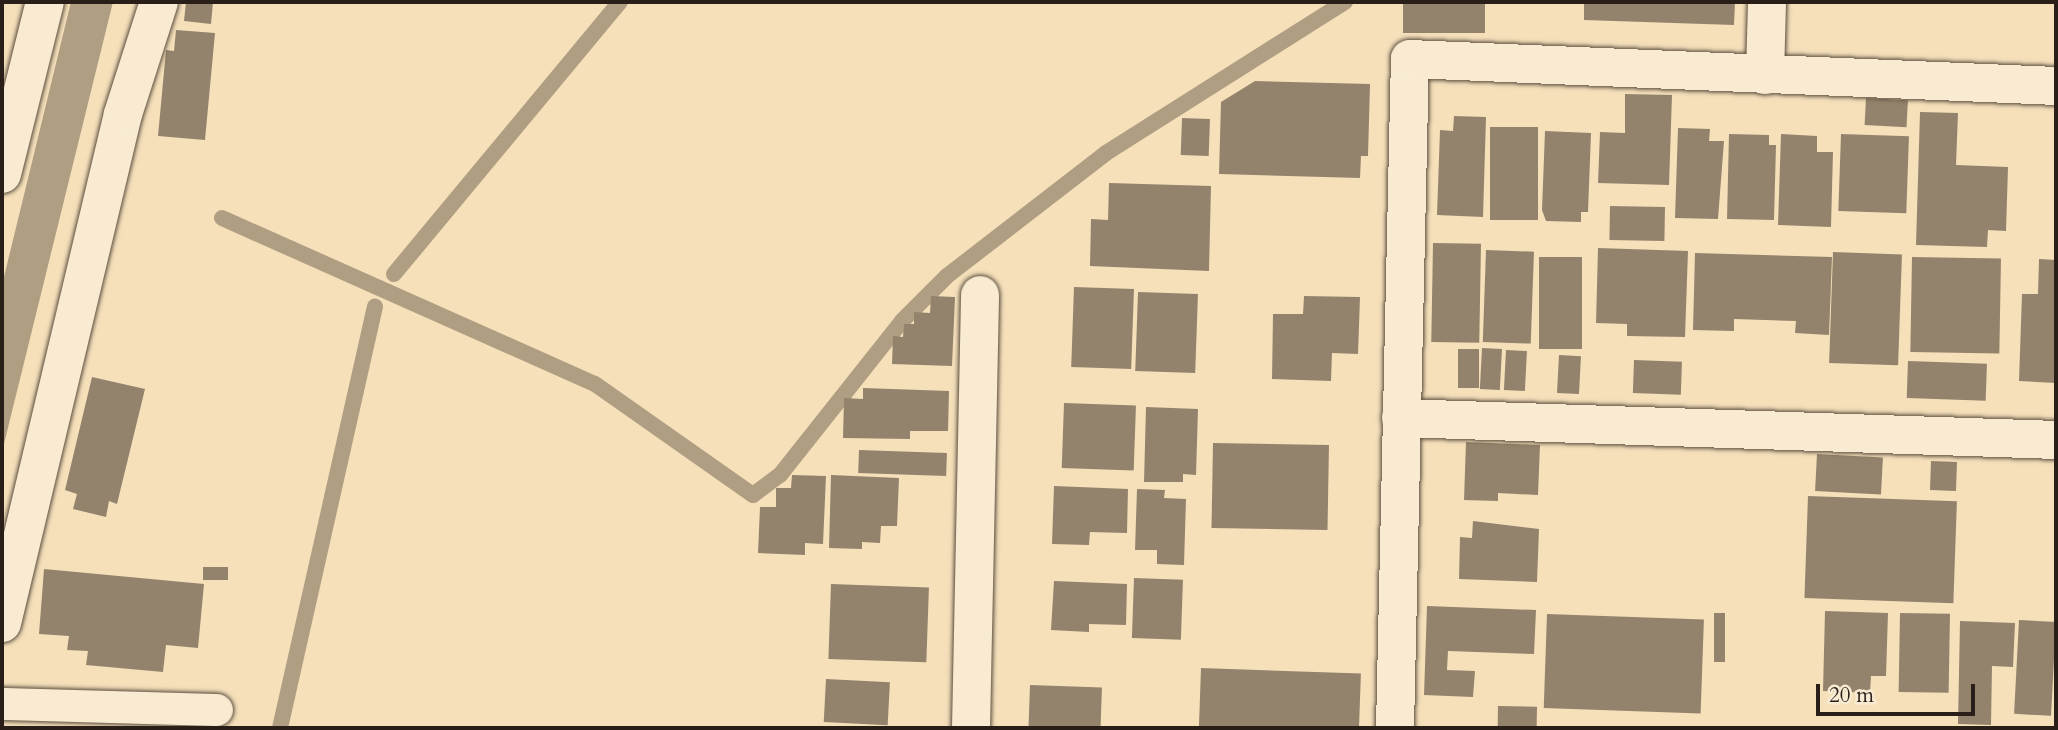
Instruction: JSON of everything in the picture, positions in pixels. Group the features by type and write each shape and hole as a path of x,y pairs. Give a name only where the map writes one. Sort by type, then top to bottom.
{"street":[{"path":"3,166 45,2"},
{"path":"2,623 123,114 159,2"},
{"path":"1765,75 1767,2"},
{"path":"1395,728 1410,59 2056,86"},
{"path":"971,728 980,295"},
{"path":"1401,418 2056,440"}],"lane":[{"path":"2,704 217,710"}],"shaded area":[{"path":"71,2 113,2 2,452 2,285"}],"building":[{"path":"186,2 213,2 211,24 184,21"},
{"path":"1403,2 1485,2 1485,33 1403,33"},
{"path":"1584,2 1735,2 1734,25 1584,20"},
{"path":"176,30 215,33 205,140 158,136 166,50 174,51"},
{"path":"1255,81 1370,84 1368,156 1361,156 1360,178 1219,174 1221,102"},
{"path":"1625,94 1672,95 1669,185 1598,183 1600,132 1625,133"},
{"path":"1866,98 1908,100 1907,127 1865,125"},
{"path":"1920,112 1958,113 1956,165 2008,167 2006,231 1988,230 1987,247 1916,245"},
{"path":"1454,116 1486,117 1483,217 1437,215 1440,130 1453,131"},
{"path":"1182,118 1210,119 1209,156 1181,155"},
{"path":"1490,127 1538,127 1538,220 1490,220"},
{"path":"1678,128 1710,129 1709,141 1724,141 1718,219 1675,218"},
{"path":"1545,131 1591,133 1588,212 1581,212 1581,222 1546,221 1542,210"},
{"path":"1729,134 1769,135 1769,145 1776,145 1774,220 1727,219"},
{"path":"1781,134 1817,136 1817,152 1833,152 1831,227 1778,225"},
{"path":"1841,134 1909,136 1906,213 1838,211"},
{"path":"1109,183 1211,186 1209,271 1090,266 1091,219 1108,220"},
{"path":"1610,206 1665,207 1664,241 1609,240"},
{"path":"1433,243 1481,244 1479,343 1431,342"},
{"path":"1598,248 1688,251 1685,337 1627,336 1627,324 1596,323"},
{"path":"1486,250 1534,252 1531,344 1483,342"},
{"path":"1833,252 1902,254 1898,365 1829,363"},
{"path":"1695,253 1832,257 1829,335 1795,333 1796,321 1734,319 1734,331 1693,330"},
{"path":"1539,257 1582,257 1582,349 1539,349"},
{"path":"1912,257 2001,259 1999,354 1910,352"},
{"path":"2039,259 2056,260 2056,383 2019,381 2022,294 2038,294"},
{"path":"1074,287 1134,289 1131,369 1071,367"},
{"path":"1138,292 1198,294 1195,373 1135,371"},
{"path":"931,296 955,297 952,366 892,364 893,336 903,337 904,324 914,324 914,312 930,313"},
{"path":"1304,296 1360,297 1358,354 1332,353 1331,381 1272,379 1273,314 1303,314"},
{"path":"1482,348 1502,349 1500,390 1480,389"},
{"path":"1458,349 1479,349 1479,388 1458,388"},
{"path":"1506,350 1527,351 1525,391 1504,390"},
{"path":"1559,355 1581,356 1579,394 1557,393"},
{"path":"1634,360 1682,362 1681,395 1633,393"},
{"path":"1908,361 1987,364 1986,401 1907,398"},
{"path":"92,377 145,389 117,504 109,501 106,517 73,509 77,494 65,490"},
{"path":"863,388 949,391 948,431 910,431 910,439 843,438 844,398 863,399"},
{"path":"1064,403 1136,406 1134,470 1062,468"},
{"path":"1146,407 1198,409 1196,475 1183,474 1183,482 1144,482"},
{"path":"1466,442 1540,445 1538,495 1498,493 1498,501 1464,500"},
{"path":"1213,443 1329,445 1327,530 1212,528"},
{"path":"859,450 947,453 946,476 858,473"},
{"path":"1817,454 1883,457 1881,494 1815,491"},
{"path":"1931,461 1957,462 1956,491 1930,490"},
{"path":"792,475 826,476 823,544 805,543 805,555 758,553 760,507 776,507 776,488 791,488"},
{"path":"831,475 899,478 897,526 881,526 880,543 862,542 862,549 829,548"},
{"path":"1054,486 1128,489 1127,533 1090,532 1089,545 1052,544"},
{"path":"1137,489 1165,490 1164,498 1186,499 1184,565 1157,564 1157,550 1135,550"},
{"path":"1808,496 1957,501 1953,603 1804,598"},
{"path":"1473,521 1539,529 1537,582 1459,579 1460,537 1472,538"},
{"path":"203,567 228,567 228,580 203,580"},
{"path":"44,569 204,584 198,648 166,645 163,672 86,665 88,651 67,650 69,636 39,634"},
{"path":"1134,578 1183,580 1181,640 1132,638"},
{"path":"1054,581 1127,584 1126,625 1089,624 1089,632 1051,630"},
{"path":"831,584 929,587 926,662 828,659"},
{"path":"1427,606 1536,610 1534,654 1448,651 1447,670 1475,671 1473,697 1424,695"},
{"path":"1825,611 1888,613 1886,676 1871,676 1870,693 1823,691"},
{"path":"1714,613 1725,613 1725,662 1714,662"},
{"path":"1900,613 1950,614 1949,693 1899,692"},
{"path":"1547,614 1704,619 1701,713 1544,708"},
{"path":"2019,620 2056,622 2051,716 2014,714"},
{"path":"1960,621 2015,623 2013,667 1992,666 1991,725 1958,724"},
{"path":"1201,668 1361,674 1359,728 1199,728"},
{"path":"826,679 890,682 888,725 824,722"},
{"path":"1030,685 1102,688 1101,728 1028,728"},
{"path":"1498,706 1537,707 1537,728 1498,728"}],"waterway":[{"path":"394,274 620,2"},
{"path":"222,218 595,384 753,495 780,475 902,321 947,276 1106,153 1345,2"},
{"path":"280,728 375,307"}]}
